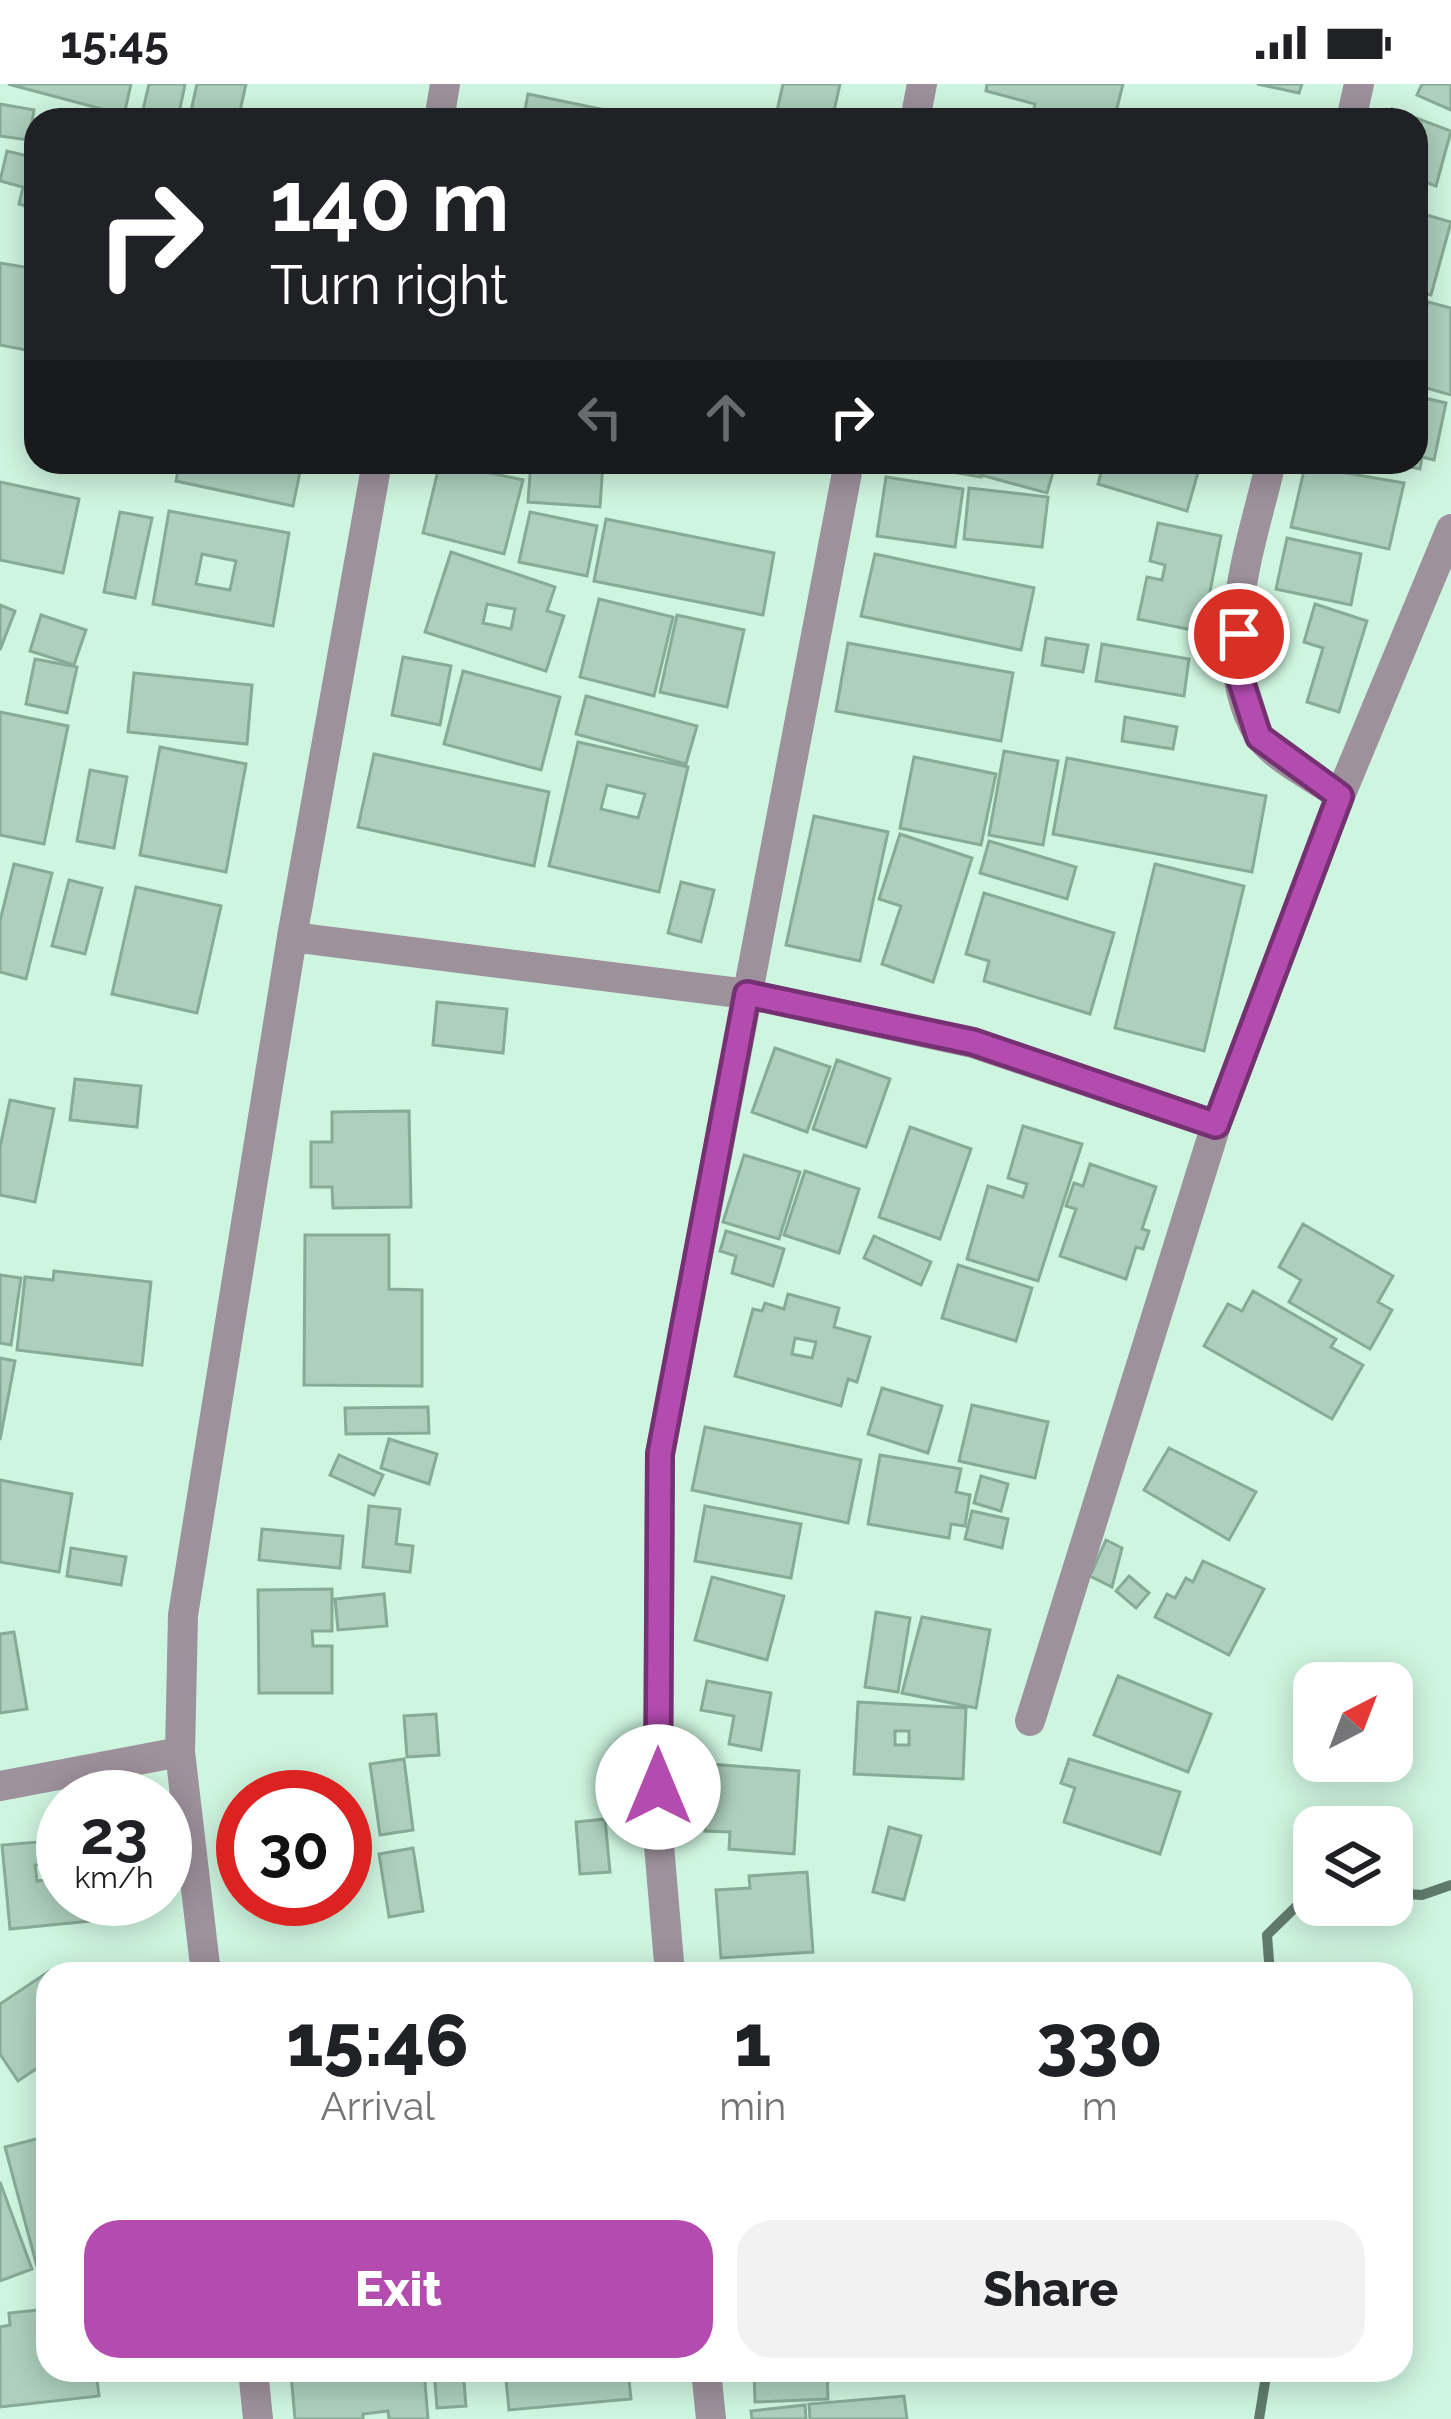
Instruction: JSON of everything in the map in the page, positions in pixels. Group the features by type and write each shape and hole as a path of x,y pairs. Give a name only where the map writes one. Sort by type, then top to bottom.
{"street":[{"path":"205,1962 180,1753 184,1615 292,937 375,474"},
{"path":"669,1962 658,1834 660,1454 847,474"},
{"path":"1268,474 1240,597 1238,672 1259,737 1340,796"},
{"path":"1030,1721 1216,1125 1340,796 1451,529"},
{"path":"292,937 747,994 973,1042 1216,1125"},
{"path":"0,1786 180,1753"},
{"path":"254,2382 258,2419"},
{"path":"707,2382 711,2419"}],"building":[{"path":"8,84 131,84 126,108 98,108"},
{"path":"149,84 185,84 180,108 143,108"},
{"path":"197,84 246,84 241,108 192,108"},
{"path":"783,84 840,84 835,108 778,108"},
{"path":"987,84 1123,84 1117,108 1034,108 1035,104 986,91"},
{"path":"1257,84 1302,84 1299,93"},
{"path":"1422,84 1451,84 1451,110 1417,95"},
{"path":"528,94 596,108 525,108"},
{"path":"0,104 24,108 24,139 0,136"},
{"path":"1428,122 1451,131 1436,186 1428,183"},
{"path":"7,151 24,155 24,205 19,204 23,187 0,181"},
{"path":"1428,215 1451,222 1428,294"},
{"path":"0,263 24,267 24,350 0,345"},
{"path":"1428,302 1451,308 1451,395 1428,388"},
{"path":"1428,399 1446,403 1434,460 1428,458"},
{"path":"177,474 300,474 293,506 176,481"},
{"path":"437,474 495,474 523,480 504,554 423,533"},
{"path":"530,474 602,474 600,507 528,502"},
{"path":"981,474 1053,474 1047,493"},
{"path":"1101,474 1198,474 1187,511 1098,484"},
{"path":"1303,474 1352,474 1404,483 1389,549 1291,527"},
{"path":"886,477 963,489 955,547 877,536"},
{"path":"0,482 79,499 63,573 0,560"},
{"path":"969,488 1048,497 1042,547 964,539"},
{"path":"169,511 289,533 273,626 153,604","holes":["202,554 236,561 230,590 196,584"]},
{"path":"120,512 152,518 135,598 104,592"},
{"path":"530,512 597,526 587,576 519,562"},
{"path":"606,519 774,553 763,615 594,581"},
{"path":"1158,523 1221,536 1202,632 1138,619 1147,577 1162,580 1165,565 1150,561"},
{"path":"1287,538 1361,554 1351,605 1276,589"},
{"path":"451,552 555,587 547,611 564,616 546,671 425,632","holes":["487,604 515,609 511,629 483,623"]},
{"path":"875,554 1034,588 1021,650 861,616"},
{"path":"599,599 673,617 654,696 580,677"},
{"path":"1315,604 1367,621 1339,712 1307,702 1323,648 1304,642"},
{"path":"0,605 15,611 0,650"},
{"path":"41,615 86,630 74,665 30,651"},
{"path":"677,615 744,630 727,707 660,692"},
{"path":"1046,638 1088,645 1083,672 1042,665"},
{"path":"848,643 1013,673 1001,741 836,711"},
{"path":"1102,644 1189,659 1184,696 1096,681"},
{"path":"403,657 451,666 440,725 392,715"},
{"path":"35,659 77,667 67,713 26,704"},
{"path":"463,671 560,697 541,770 444,744"},
{"path":"134,673 252,685 247,744 128,732"},
{"path":"586,696 697,726 686,764 576,734"},
{"path":"0,712 68,726 44,844 0,835"},
{"path":"1125,717 1177,727 1173,749 1122,741"},
{"path":"578,742 688,767 659,892 549,866","holes":["607,785 645,794 638,818 601,809"]},
{"path":"160,747 246,764 226,872 140,855"},
{"path":"1004,751 1058,761 1043,845 989,835"},
{"path":"374,754 549,792 534,866 358,827"},
{"path":"914,757 996,774 981,845 900,828"},
{"path":"1067,758 1266,796 1252,872 1053,834"},
{"path":"90,770 127,777 114,848 77,841"},
{"path":"814,816 888,832 860,961 786,945"},
{"path":"900,834 972,858 933,982 882,964 901,906 879,899"},
{"path":"989,841 1076,867 1067,899 980,873"},
{"path":"14,864 52,873 26,979 0,972 0,921"},
{"path":"1155,864 1244,886 1204,1051 1115,1028"},
{"path":"69,880 102,888 85,954 52,946"},
{"path":"681,882 714,890 701,942 668,933"},
{"path":"136,887 221,906 197,1013 112,994"},
{"path":"984,893 1114,933 1090,1014 984,981 989,961 966,954"},
{"path":"437,1002 507,1009 503,1053 433,1045"},
{"path":"775,1048 830,1067 807,1132 752,1112"},
{"path":"837,1060 890,1079 866,1147 813,1129"},
{"path":"75,1079 141,1086 137,1127 70,1120"},
{"path":"10,1100 54,1109 35,1202 0,1195 0,1147"},
{"path":"409,1111 411,1207 333,1208 332,1187 311,1187 311,1142 332,1142 332,1112"},
{"path":"1023,1126 1082,1144 1038,1281 967,1259 988,1186 1023,1197 1027,1184 1008,1178"},
{"path":"910,1127 971,1149 940,1239 879,1217"},
{"path":"744,1155 800,1172 779,1239 723,1222"},
{"path":"1090,1164 1156,1187 1142,1229 1149,1231 1143,1249 1136,1247 1126,1279 1060,1256 1076,1209 1066,1206 1074,1183 1083,1186"},
{"path":"805,1171 859,1189 839,1253 784,1235"},
{"path":"1303,1224 1393,1276 1378,1302 1392,1310 1370,1349 1289,1302 1301,1280 1279,1267"},
{"path":"726,1231 784,1249 773,1286 732,1273 736,1256 720,1251"},
{"path":"305,1235 389,1235 389,1289 422,1290 422,1386 304,1385"},
{"path":"874,1236 931,1262 921,1285 864,1258"},
{"path":"958,1265 1032,1288 1016,1341 942,1318"},
{"path":"54,1271 151,1282 142,1365 17,1350 25,1277 53,1280"},
{"path":"0,1275 21,1278 11,1345 0,1343"},
{"path":"1253,1291 1336,1339 1331,1347 1363,1365 1332,1419 1204,1346 1228,1304 1242,1311"},
{"path":"788,1294 839,1308 834,1327 870,1337 857,1382 848,1379 841,1406 735,1376 753,1309 762,1311 765,1303 784,1309","holes":["795,1338 816,1342 812,1358 792,1354"]},
{"path":"0,1358 15,1361 0,1440"},
{"path":"882,1388 942,1406 928,1453 868,1434"},
{"path":"972,1405 1048,1422 1035,1478 959,1461"},
{"path":"428,1407 429,1433 346,1434 345,1408"},
{"path":"705,1427 861,1460 848,1523 692,1490"},
{"path":"389,1439 437,1454 429,1484 381,1468"},
{"path":"1169,1448 1256,1492 1229,1540 1144,1490"},
{"path":"339,1455 383,1475 374,1495 330,1475"},
{"path":"880,1455 961,1469 956,1492 970,1495 965,1526 951,1524 949,1538 868,1524"},
{"path":"981,1476 1008,1484 1001,1511 974,1503"},
{"path":"0,1480 72,1494 59,1572 0,1562"},
{"path":"369,1506 400,1509 396,1544 413,1546 410,1572 363,1567"},
{"path":"705,1506 801,1524 791,1578 695,1561"},
{"path":"972,1511 1008,1519 1002,1548 965,1539"},
{"path":"262,1529 343,1536 340,1568 259,1560"},
{"path":"1106,1540 1122,1548 1112,1587 1090,1576"},
{"path":"71,1548 126,1557 121,1585 67,1576"},
{"path":"1203,1561 1264,1589 1229,1655 1155,1617 1167,1594 1175,1598 1186,1578 1193,1582"},
{"path":"1129,1576 1149,1593 1136,1608 1116,1591"},
{"path":"712,1577 784,1596 767,1660 695,1640"},
{"path":"332,1589 332,1631 312,1631 313,1646 332,1646 332,1693 259,1693 258,1590"},
{"path":"384,1594 387,1626 338,1630 335,1599"},
{"path":"876,1612 910,1618 898,1692 865,1687"},
{"path":"922,1617 990,1630 976,1708 902,1693"},
{"path":"14,1632 27,1709 0,1713 0,1634"},
{"path":"1118,1676 1211,1714 1188,1772 1094,1735"},
{"path":"707,1681 771,1693 761,1750 729,1744 734,1716 701,1710"},
{"path":"858,1702 966,1708 963,1779 854,1774","holes":["895,1731 909,1731 909,1745 895,1745"]},
{"path":"436,1714 439,1755 407,1757 404,1716"},
{"path":"404,1759 413,1830 380,1835 370,1764"},
{"path":"1069,1759 1180,1792 1160,1854 1064,1822 1075,1788 1061,1783"},
{"path":"709,1764 799,1771 794,1854 729,1849 730,1832 705,1831"},
{"path":"605,1819 610,1872 580,1874 576,1822"},
{"path":"889,1827 921,1836 904,1900 873,1892"},
{"path":"36,1842 36,1926 40,1926 10,1929 2,1845"},
{"path":"413,1848 423,1911 389,1917 379,1854"},
{"path":"807,1872 813,1952 721,1958 716,1890 750,1888 749,1876"},
{"path":"36,1980 36,2069 18,2081 0,2054 0,2004"},
{"path":"36,2139 36,2263 5,2147"},
{"path":"0,2182 32,2269 0,2281"},
{"path":"36,2310 36,2382 97,2382 99,2396 0,2407 0,2327 10,2325 9,2313"},
{"path":"292,2382 425,2382 428,2419 389,2419 388,2411 363,2414 363,2419 295,2419"},
{"path":"435,2382 464,2382 466,2406 437,2408"},
{"path":"506,2382 629,2382 631,2399 509,2410"},
{"path":"754,2382 827,2382 828,2399 755,2402"},
{"path":"904,2396 907,2419 810,2419 809,2404"},
{"path":"805,2405 806,2419 752,2419 751,2411"}],"waterway":[{"path":"1413,1894 1451,1885"},
{"path":"1269,1962 1267,1935 1293,1910"},
{"path":"1259,2419 1265,2382"}],"route":[{"path":"658,1787 660,1454 747,994 973,1042 1216,1125 1340,796 1259,737 1238,672 1239,634"}]}
